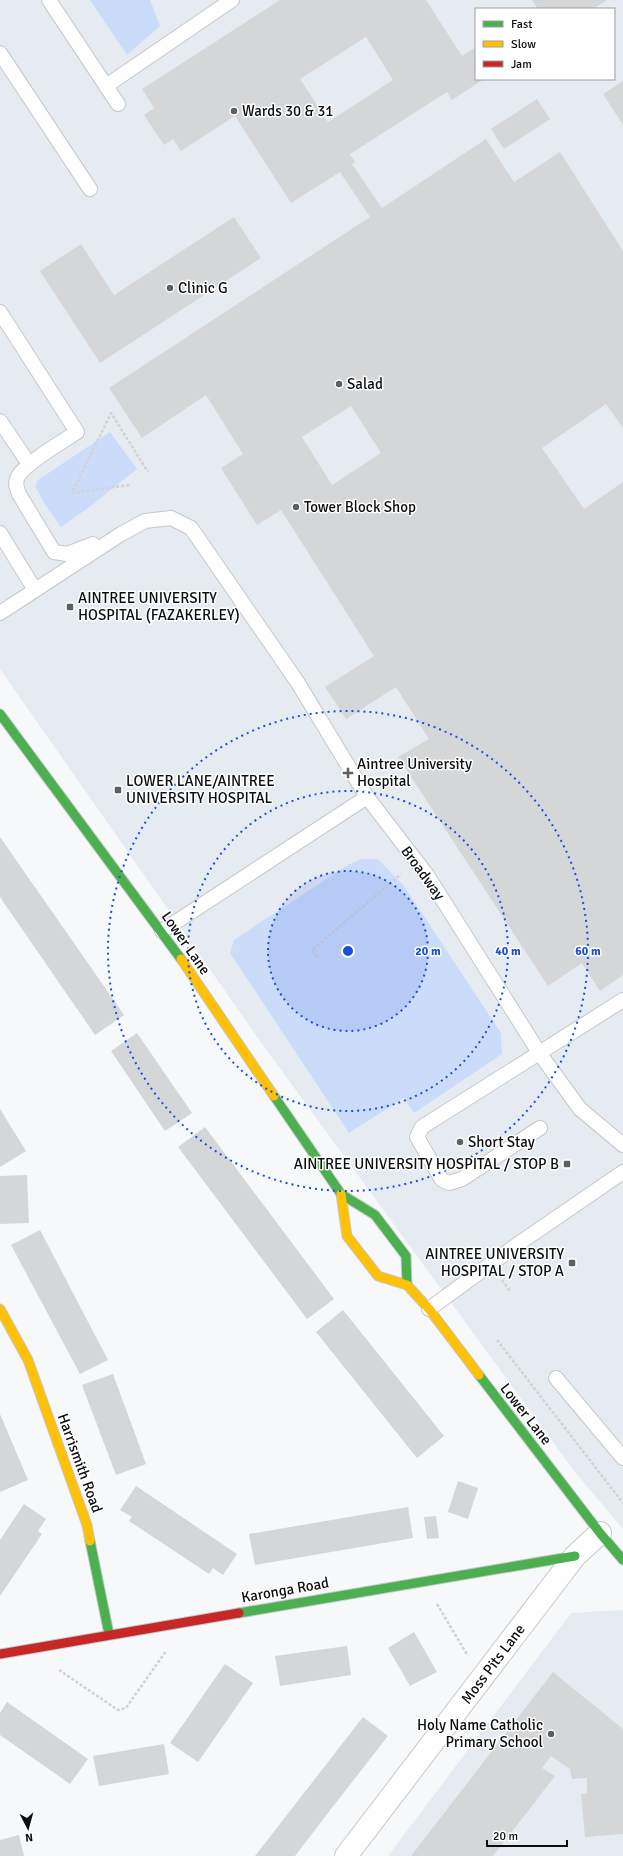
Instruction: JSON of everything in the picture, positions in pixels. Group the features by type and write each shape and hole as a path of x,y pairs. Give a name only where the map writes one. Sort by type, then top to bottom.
{"street":[{"name":"Lower Lane","path":"0,714 162,931 341,1194 374,1215 406,1256 407,1285"},
{"name":"Lower Lane","path":"341,1194 347,1236 378,1276 407,1285 429,1308 600,1533 623,1560"},
{"name":"Harrismith Road","path":"0,1309 28,1360 87,1525 109,1634"},
{"name":"Moss Pits Lane","path":"346,1856 575,1556 600,1533"},
{"name":"Karonga Road","path":"0,1654 109,1634 575,1556"}],"lane":[{"path":"49,0 118,104"},
{"path":"106,86 232,0"},
{"path":"0,53 90,189"},
{"path":"0,312 77,432 29,464 17,477 16,484 19,494 54,552 67,554 108,536 121,534"},
{"path":"0,421 29,464"},
{"name":"Broadway","path":"121,534 145,521 163,518 171,518 191,528 298,683 367,797 415,862 427,875 540,1054 580,1109 623,1145"},
{"path":"0,533 35,590"},
{"path":"0,613 121,534"},
{"path":"162,931 367,797"},
{"path":"540,1128 462,1178 449,1183 442,1180 417,1137 422,1127 540,1054 623,1000"},
{"path":"429,1308 521,1242 623,1172"},
{"path":"556,1378 623,1458"}],"path":[{"path":"129,485 72,493 111,413 148,472"},
{"path":"317,957 312,950 415,862"},
{"path":"497,1340 623,1503"},
{"path":"443,1600 435,1602 471,1662"},
{"path":"51,1670 58,1669 118,1710 126,1708 167,1650"}],"shaded area":[{"name":"Aintree University Hospital","path":"0,0 623,0 623,1529 574,1471 260,1041 0,669"},
{"path":"90,0 150,0 160,26 127,55"},
{"path":"110,432 137,469 88,508 61,527 46,506 35,486 38,480"},
{"path":"361,859 378,859 404,886 501,1033 502,1054 414,1113 404,1098 349,1133 230,953 234,940 348,865"},
{"name":"Holy Name Catholic Primary School","path":"622,1610 623,1856 388,1856 571,1613"}],"building":[{"path":"280,0 426,0 462,56 475,48 475,80 482,80 452,100 447,92 350,154 355,162 352,164 382,208 486,139 514,182 560,152 623,251 623,428 606,404 542,448 584,509 623,482 623,975 600,991 582,963 548,986 398,757 429,739 396,687 346,719 325,687 374,656 281,510 257,525 221,468 243,454 206,395 142,438 109,388 370,217 340,172 291,203 235,116 181,151 173,139 164,145 144,115 154,108 142,89","holes":["366,37 393,80 328,122 300,79","351,406 381,453 332,485 302,437"]},
{"path":"532,0 607,0 595,8 536,8 537,7"},
{"path":"623,81 623,125 603,94"},
{"path":"537,99 550,119 504,149 491,129"},
{"name":"Clinic G","path":"234,217 261,258 100,363 40,271 81,244 114,295"},
{"path":"0,837 124,1015 95,1035 0,897"},
{"path":"137,1033 192,1113 165,1131 111,1051"},
{"path":"0,1109 26,1151 0,1167"},
{"path":"205,1127 334,1299 307,1319 178,1147"},
{"path":"27,1175 29,1223 0,1224 0,1176"},
{"path":"40,1230 108,1360 80,1374 11,1245"},
{"path":"343,1310 444,1436 417,1458 316,1332"},
{"path":"113,1374 146,1464 116,1475 82,1385"},
{"path":"0,1414 28,1480 0,1492"},
{"path":"458,1481 478,1488 468,1519 448,1512"},
{"path":"136,1486 237,1554 223,1575 213,1568 209,1574 129,1521 132,1517 120,1510"},
{"path":"24,1504 46,1519 38,1531 42,1534 0,1596 0,1540"},
{"path":"408,1507 413,1538 255,1565 249,1534"},
{"path":"436,1516 439,1538 427,1539 424,1517"},
{"path":"414,1632 437,1672 410,1686 388,1648"},
{"path":"347,1646 351,1675 280,1686 275,1656"},
{"path":"225,1664 253,1683 198,1762 170,1743"},
{"path":"553,1672 623,1729 623,1834 585,1837 581,1794 587,1793 587,1778 572,1779 570,1769 551,1756 542,1768 555,1776 493,1856 411,1856"},
{"path":"7,1702 88,1759 70,1784 0,1735 0,1713"},
{"path":"363,1717 388,1736 295,1856 255,1856"},
{"path":"164,1744 169,1774 99,1786 93,1756"},
{"path":"19,1835 24,1856 0,1856 0,1840"}],"traffic: fast":[{"path":"0,714 181,959"},
{"path":"274,1096 341,1194 375,1215 406,1256 407,1285"},
{"path":"479,1375 600,1533 623,1560"},
{"path":"90,1541 109,1634"},
{"path":"239,1613 575,1556"}],"traffic: slow":[{"path":"181,959 274,1096"},
{"path":"341,1194 347,1236 378,1276 407,1285 429,1309 479,1375"},
{"path":"0,1309 28,1360 87,1525 90,1541"}],"traffic: jam":[{"path":"0,1654 239,1613"}],"place":[{"name":"Wards 30 & 31","path":"234,111"},
{"name":"Clinic G","path":"170,288"},
{"name":"Salad","path":"339,384"},
{"name":"Tower Block Shop","path":"296,507"},
{"name":"AINTREE UNIVERSITY HOSPITAL (FAZAKERLEY)","path":"70,607"},
{"name":"Aintree University Hospital","path":"348,773"},
{"name":"LOWER LANE/AINTREE UNIVERSITY HOSPITAL","path":"118,790"},
{"name":"Short Stay","path":"460,1142"},
{"name":"AINTREE UNIVERSITY HOSPITAL / STOP B","path":"567,1164"},
{"name":"AINTREE UNIVERSITY HOSPITAL / STOP A","path":"572,1263"},
{"name":"Holy Name Catholic Primary School","path":"551,1734"}]}
